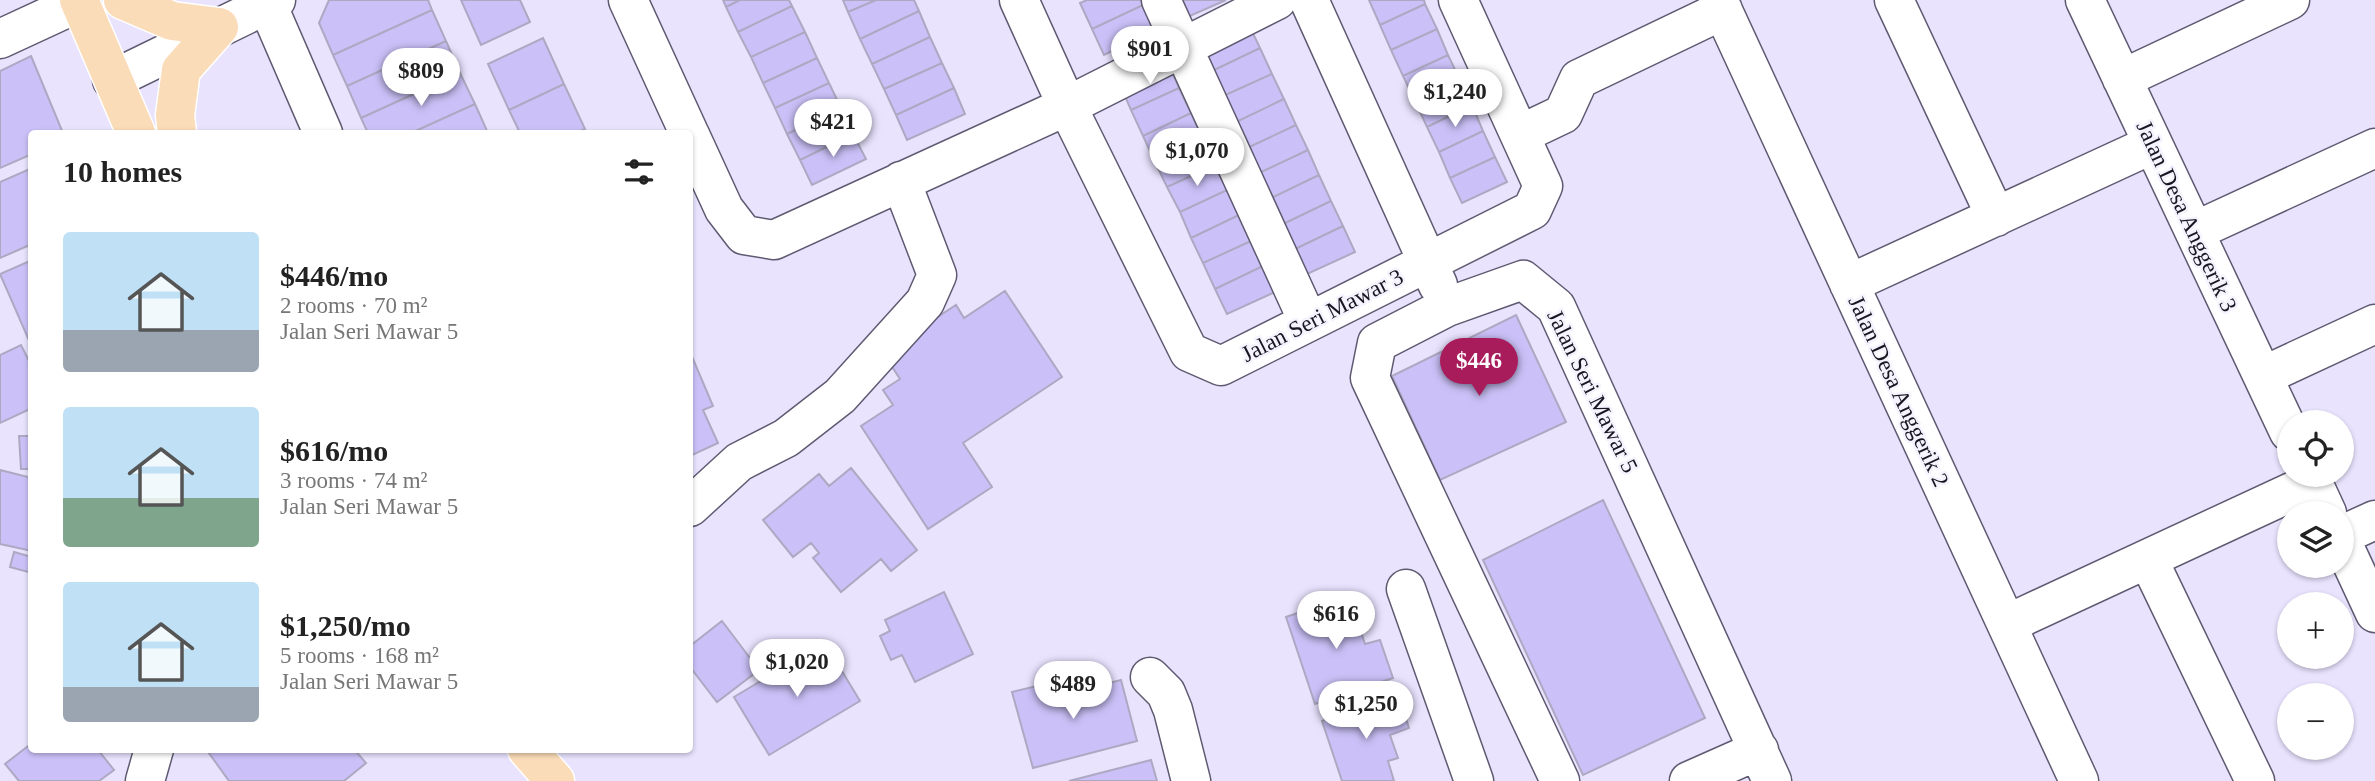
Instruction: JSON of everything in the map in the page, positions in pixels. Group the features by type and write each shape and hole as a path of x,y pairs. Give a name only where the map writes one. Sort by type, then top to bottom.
{"main road":[{"path":"122,0 172,21 219,27"},
{"path":"79,1 135,130"},
{"path":"177,130 175,115 181,70 219,27"},
{"path":"530,753 555,781"}],"street":[{"path":"628,0 687,130"},
{"name":"Jalan Seri Mawar 3","path":"1020,0 1067,106 1189,352 1221,366 1532,210 1543,186 1458,0"},
{"path":"1161,0 1308,321"},
{"path":"693,143 724,209 744,235 774,240 1067,106 1276,0"},
{"path":"1309,0 1447,307"},
{"path":"1894,0 1996,217"},
{"name":"Jalan Desa Anggerik 3","path":"2085,0 2279,410"},
{"path":"0,38 79,1"},
{"path":"112,80 271,2 322,130"},
{"path":"2122,79 2273,4"},
{"path":"1521,134 1563,114 1579,79 1720,5"},
{"name":"Jalan Desa Anggerik 2","path":"1720,5 2079,781"},
{"path":"1849,284 2153,144"},
{"path":"2195,231 2375,148"},
{"path":"693,504 739,462 786,438 840,396 925,302 937,275 901,181"},
{"name":"Jalan Seri Mawar 5","path":"1560,781 1370,378 1377,343 1447,307 1524,280 1556,307 1766,766 1689,781"},
{"path":"2263,376 2375,324"},
{"path":"2007,624 2148,559 2316,490"},
{"path":"2354,530 2375,520"},
{"path":"2148,559 2255,781"},
{"path":"2354,568 2375,613"},
{"path":"1406,589 1474,781"},
{"path":"1150,677 1166,693 1173,710 1191,781"},
{"path":"145,781 153,753"}],"building":[{"path":"329,0 428,0 432,10 333,55 319,23"},
{"path":"461,0 520,0 530,22 481,45"},
{"path":"723,0 740,0 726,7"},
{"path":"740,0 789,0 792,6 738,32 726,7"},
{"path":"843,0 876,0 848,12"},
{"path":"876,0 914,0 919,11 860,39 848,12"},
{"path":"1087,0 1141,0 1143,5 1092,29 1080,3"},
{"path":"1174,0 1226,0 1183,19"},
{"path":"1369,0 1424,0 1425,4 1380,25"},
{"path":"1425,4 1437,29 1391,50 1380,25"},
{"path":"1143,5 1155,31 1104,55 1092,29"},
{"path":"792,6 805,32 751,57 738,32"},
{"path":"432,10 446,41 347,86 333,55"},
{"path":"919,11 930,37 872,64 860,39"},
{"path":"1248,23 1260,48 1210,72 1198,46"},
{"path":"1437,29 1448,55 1403,76 1391,50"},
{"path":"805,32 817,58 763,83 751,57"},
{"path":"930,37 942,63 884,89 872,64"},
{"path":"543,38 564,84 509,110 488,64"},
{"path":"446,41 460,73 361,118 347,86"},
{"path":"1260,48 1272,74 1221,97 1210,72"},
{"path":"1448,55 1460,80 1415,101 1403,76"},
{"path":"31,56 62,130 28,130 28,156 0,168 0,71"},
{"path":"817,58 829,83 775,108 763,83"},
{"path":"1168,62 1179,88 1131,110 1120,85"},
{"path":"942,63 954,88 896,115 884,89"},
{"path":"460,73 475,104 418,130 367,130 361,118"},
{"path":"1272,74 1284,99 1234,123 1221,97"},
{"path":"1460,80 1472,105 1427,127 1415,101"},
{"path":"829,83 841,108 787,134 775,108"},
{"path":"564,84 585,129 519,130 509,110"},
{"path":"954,88 965,114 907,140 896,115"},
{"path":"1179,88 1191,113 1143,136 1131,110"},
{"path":"1284,99 1296,125 1245,149 1234,123"},
{"path":"475,104 487,130 418,130"},
{"path":"1472,105 1483,131 1439,152 1427,127"},
{"path":"841,108 853,134 800,160 787,134"},
{"path":"1191,113 1203,139 1155,162 1143,136"},
{"path":"1296,125 1308,150 1257,174 1245,149"},
{"path":"1483,131 1495,157 1450,178 1439,152"},
{"path":"853,134 866,159 812,185 800,160"},
{"path":"1203,139 1215,165 1167,187 1155,162"},
{"path":"1308,150 1319,175 1269,199 1257,174"},
{"path":"1495,157 1507,182 1462,203 1450,178"},
{"path":"1215,165 1227,190 1180,212 1167,187"},
{"path":"28,170 28,246 0,258 0,182"},
{"path":"1319,175 1331,201 1281,225 1269,199"},
{"path":"1227,190 1239,215 1191,238 1180,212"},
{"path":"1331,201 1343,226 1293,250 1281,225"},
{"path":"1239,215 1251,241 1203,263 1191,238"},
{"path":"1343,226 1355,252 1305,275 1293,250"},
{"path":"1251,241 1263,266 1215,289 1203,263"},
{"path":"28,262 28,338 0,274"},
{"path":"1263,266 1275,292 1227,314 1215,289"},
{"path":"1005,291 1062,377 963,443 992,487 928,529 861,426 893,405 883,390 900,379 883,353 956,305 964,318"},
{"path":"1516,315 1566,422 1440,480 1392,376"},
{"path":"21,345 28,359 28,410 0,423 0,355"},
{"path":"693,359 713,406 703,410 718,443 693,455"},
{"path":"19,436 28,436 28,469 21,469"},
{"path":"851,468 917,550 891,571 881,559 841,592 813,558 819,553 811,543 793,557 763,520 819,474 829,486"},
{"path":"0,470 28,477 28,550 0,544"},
{"path":"1603,500 1705,718 1583,775 1483,560"},
{"path":"14,552 28,556 28,572 10,567"},
{"path":"944,592 973,654 915,682 902,655 891,660 880,636 890,631 885,620"},
{"path":"1349,596 1365,644 1380,640 1393,678 1315,704 1286,617"},
{"path":"722,621 759,670 717,702 693,671 693,644"},
{"path":"825,643 860,701 769,755 734,697"},
{"path":"1066,679 1070,693 1121,680 1137,741 1033,768 1012,692"},
{"path":"1399,697 1409,728 1390,735 1398,758 1388,761 1394,781 1342,781 1322,721"},
{"path":"28,746 28,753 101,753 114,770 99,781 19,781 5,764"},
{"path":"209,753 357,753 366,763 344,781 229,781"},
{"path":"1151,760 1157,781 1069,781"}]}
